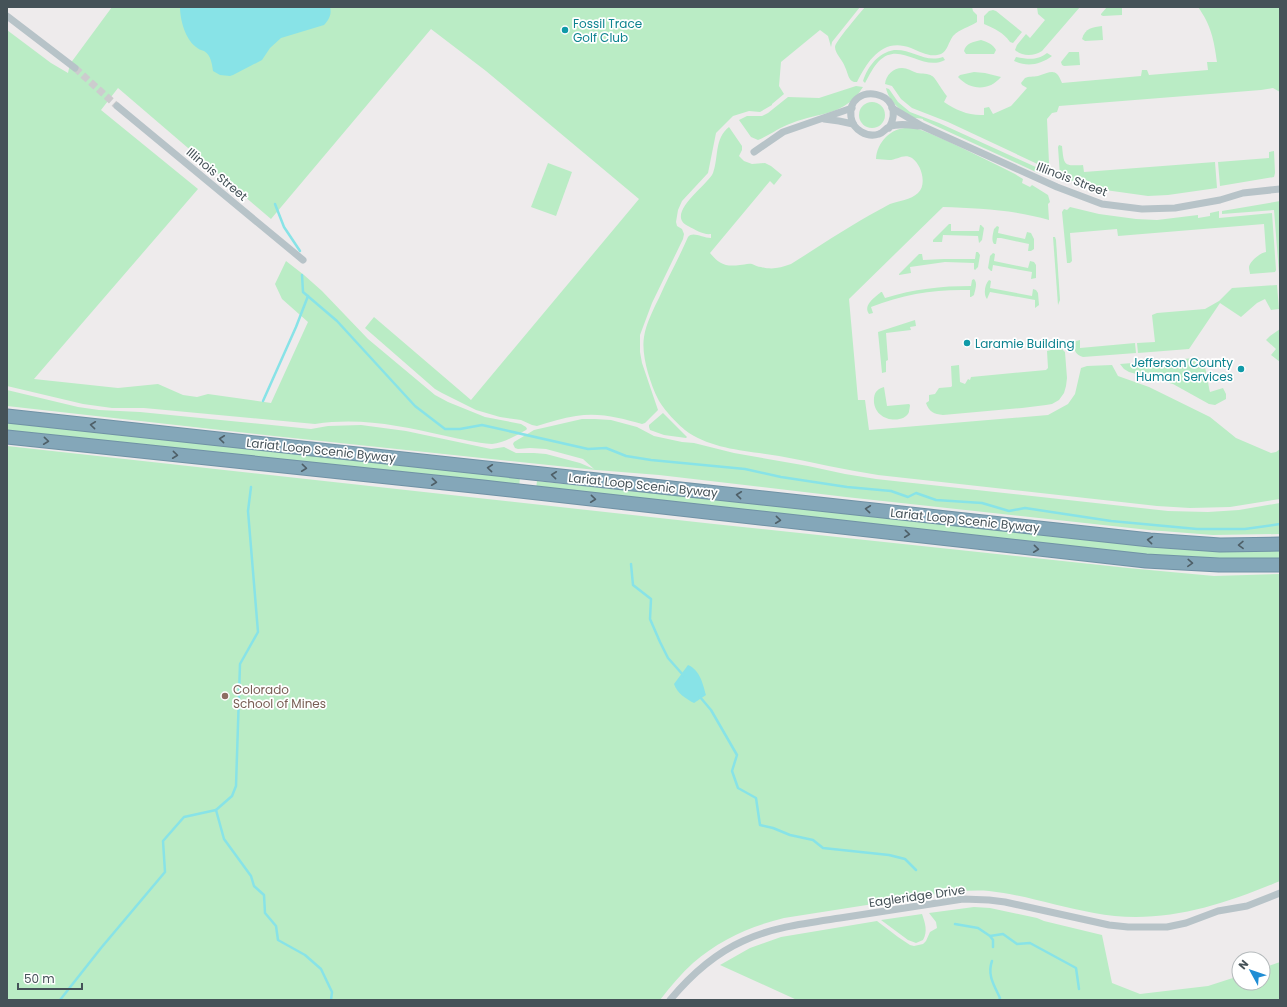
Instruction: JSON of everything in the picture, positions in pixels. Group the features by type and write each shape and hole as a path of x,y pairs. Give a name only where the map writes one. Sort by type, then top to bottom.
{"highway":[{"name":"Lariat Loop Scenic Byway","path":"7,416 1150,540 1220,546 1280,544"},
{"name":"Lariat Loop Scenic Byway","path":"7,437 526,492 1146,561 1219,565 1280,565"},
{"path":"526,492 529,472"}],"street":[{"path":"7,16 75,68"},
{"path":"889,128 892,122 892,108 884,97 878,94 866,94 855,102 852,108 852,119 853,124 860,132 872,136 884,132 889,128 903,124 922,126"},
{"name":"Illinois Street","path":"118,106 303,260"},
{"path":"754,152 783,132 852,108"},
{"name":"Illinois Street","path":"892,108 922,126 1057,187 1102,204 1142,209 1175,208 1220,200 1243,193 1280,189"},
{"path":"822,119 853,124"},
{"name":"Eagleridge Drive","path":"674,999 683,985 706,964 744,940 783,927 963,899 1005,902 1109,925 1128,927 1167,927 1186,923 1218,911 1247,906 1280,893"}],"green space":[{"name":"Fossil Trace Golf Club","path":"112,7 860,7 832,42 831,47 828,36 820,30 781,62 779,86 784,94 772,105 760,112 749,111 733,116 716,133 708,173 682,201 678,210 676,222 677,226 682,229 684,234 683,239 652,303 640,335 640,352 642,363 658,410 645,423 642,424 601,415 585,415 556,420 537,426 521,420 500,417 476,410 435,389 365,328 374,317 471,400 639,199 486,71 431,29 271,219 118,88 101,110 198,189 34,379 118,388 158,384 183,395 197,397 208,394 271,403 308,322 282,299 275,284 286,261 322,291 368,339 435,395 485,417 521,424 527,429 505,441 492,444 469,441 397,426 365,422 332,422 315,424 144,408 112,408 83,404 7,386 7,30 51,63 68,73 70,64"},
{"path":"865,7 972,7 973,11 977,15 977,22 956,33 945,51 941,54 929,55 901,45 885,48 866,66 857,82 854,82 849,78 844,64 836,52 835,47 843,34"},
{"path":"1037,7 1080,7 1042,51 1032,55 1021,54 1015,50 1017,45 1026,34 1030,38 1045,20 1038,14"},
{"path":"1107,7 1133,7 1122,8 1122,15 1101,15"},
{"path":"1198,7 1280,7 1280,92 1273,88 1059,106 1057,112 1052,113 1047,119 1049,170 948,122 912,108 901,99 892,86 885,84 890,73 899,68 906,68 917,73 929,74 935,79 947,96 944,102 963,112 973,115 984,115 984,108 989,107 993,114 1011,106 1027,88 1021,83 1025,78 1050,72 1058,75 1062,83 1141,76 1142,70 1147,70 1149,75 1208,70 1207,62 1217,62 1216,54 1209,27"},
{"path":"993,10 1022,32 1013,43 998,31 984,24 984,16 989,11"},
{"path":"1102,26 1103,40 1085,41 1082,39 1087,30"},
{"path":"981,40 988,42 993,46 996,50 994,54 966,54 964,51 968,45"},
{"path":"894,50 901,50 930,58 943,57 945,60 936,63 903,55 887,55 877,63 865,83 863,81 865,75 874,61 883,54"},
{"path":"1069,52 1079,52 1080,65 1062,65 1061,62"},
{"path":"1047,53 1052,56 1038,63 1024,64 1014,61 1016,57 1028,59 1036,58"},
{"path":"974,72 1001,77 991,85 980,88 963,82 958,77 960,75"},
{"path":"856,86 863,87 856,96 840,108 831,112 802,119 758,140 751,137 739,120 747,116 762,116 788,97 819,98"},
{"path":"886,88 889,89 898,102 910,112 939,123 1038,168 1043,171 1043,174 923,119 910,116 893,102 887,93"},
{"path":"872,102 881,106 885,115 881,124 872,128 863,124 859,115 863,106"},
{"path":"729,127 742,146 739,156 744,161 752,164 765,163 782,175 774,185 770,181 710,253 716,260 726,265 735,266 750,264 772,268 791,264 868,216 890,204 908,199 918,193 921,189 923,180 921,170 912,158 903,156 892,160 876,159 879,146 887,136 898,129 911,128 923,131 952,143 1015,174 1023,179 1022,183 1030,187 1032,185 1048,195 1050,202 1048,204 1049,220 1010,212 943,207 849,299 858,400 865,400 869,430 1048,415 1068,404 1075,394 1081,368 1087,366 1112,365 1118,376 1149,387 1210,417 1236,438 1271,453 1280,449 1280,499 1230,507 1190,508 1157,506 878,475 721,446 699,439 689,433 672,417 658,399 647,369 643,344 646,327 652,312 688,237 690,235 695,235 711,238 711,234 702,233 688,226 682,221 681,214 684,207 713,173 721,137"},
{"path":"1059,145 1062,146 1063,158 1066,163 1069,165 1083,165 1084,172 1215,162 1217,188 1168,195 1148,196 1098,189 1060,176"},
{"path":"1274,151 1274,177 1220,186 1218,162 1269,158 1269,152"},
{"path":"548,163 572,172 556,216 531,207"},
{"path":"1280,201 1279,273 1274,210 1222,214 1222,211"},
{"path":"1070,207 1099,214 1157,220 1198,215 1198,218 1210,216 1210,213 1219,211 1219,218 1272,213 1276,270 1275,272 1250,274 1249,267 1251,262 1266,252 1264,224 1118,236 1117,229 1070,233 1072,261 1067,263 1062,212 1064,209 1067,210"},
{"path":"949,224 951,224 951,231 979,231 981,225 984,228 982,240 979,243 978,236 943,235 942,242 933,242 933,240"},
{"path":"997,226 999,227 998,233 1025,239 1027,232 1031,233 1034,239 1034,249 1028,251 1029,244 1001,238 997,238 996,244 994,244 994,229"},
{"path":"1053,237 1055,237 1056,240 1060,300 1058,305"},
{"path":"976,252 980,255 978,267 975,270 974,263 945,262 910,267 911,273 899,275 919,254 922,254 923,260 975,259"},
{"path":"993,253 995,254 994,261 1028,268 1030,261 1034,262 1036,265 1036,278 1031,279 1032,272 993,265 991,271 988,268 990,256"},
{"path":"974,279 976,282 976,287 974,295 971,297 970,290 945,290 920,293 883,302 871,307 873,313 869,314 867,308 870,302 881,292 885,298 906,292 971,286 972,280"},
{"path":"989,280 991,281 990,288 1032,296 1033,289 1036,290 1038,293 1039,305 1035,308 1035,300 990,292 987,299 985,289"},
{"path":"1277,285 1279,309 1271,310 1265,299 1257,303 1241,317 1220,303 1189,349 1138,353 1137,343 1155,342 1152,315 1157,313 1205,309 1219,301 1232,288"},
{"path":"915,320 916,326 910,327 911,330 886,333 888,360 886,361 886,372 882,373 878,332"},
{"path":"1280,329 1280,362 1271,355 1276,349 1266,340"},
{"path":"1080,340 1080,348 1135,343 1136,353 1083,357 1077,353 1073,345 1073,342"},
{"path":"1062,349 1065,352 1067,378 1064,393 1059,400 1052,404 943,415 932,412 927,406 926,403 929,401 929,395 935,394 939,388 952,386 951,366 959,365 960,382 965,384 971,377 1046,370 1048,368 1047,351"},
{"path":"1195,358 1205,367 1210,392 1223,388 1226,394 1226,399 1215,405 1209,404 1173,384 1129,372 1120,364"},
{"path":"884,387 887,406 910,405 909,412 906,416 895,420 889,419 878,412 875,406 874,396 877,391"},
{"path":"7,390 78,407 99,410 140,412 311,429 328,426 361,425 406,431 491,449 504,447 516,453 546,454 580,463 594,469 583,459 546,449 518,449 515,448 513,444 534,430 582,419 611,420 637,427 654,436 694,443 734,453 876,479 1168,511 1208,512 1239,510 1280,503 1280,534 1213,535 1149,530 659,475 596,470 274,436 7,406"},
{"path":"663,413 687,437 686,438 664,435 650,430 649,425"},
{"path":"7,420 520,477 519,488 7,432"},
{"path":"7,446 1128,568 1214,576 1280,574 1280,881 1212,906 1165,915 1142,917 1094,913 1016,895 989,891 956,891 784,918 760,925 736,935 714,947 689,967 660,1000 7,1000"},
{"path":"537,481 639,492 675,493 1280,548 1280,560 1182,558 536,489"},
{"path":"974,907 990,908 1037,918 1102,935 1112,983 1140,994 1208,986 1231,979 1231,991 1271,991 1271,965 1280,962 1280,1000 797,1000 720,965 750,948 781,937 877,921 910,945 914,946 923,944 930,932 937,928 936,922 929,913"},
{"path":"922,914 926,930 923,940 916,943 908,940 881,920"}],"water":[{"path":"180,7 330,7 331,12 329,19 324,25 281,38 270,48 262,60 230,76 220,75 213,71 211,60 208,55 204,51 197,48 189,39 182,23"},
{"path":"688,665 698,674 706,695 694,703 682,695 674,684"}],"waterway":[{"path":"275,204 284,227 300,251"},
{"path":"302,275 303,292 337,321 415,406 445,429 460,429 482,425 588,449 606,448 626,456 651,460 745,469 781,477 847,487 891,491 908,497 916,493 936,500 982,503 1009,511 1025,508 1111,521 1197,529 1245,529 1280,524"},
{"path":"263,401 308,296"},
{"path":"251,487 248,511 258,632 240,664 236,786 232,796 216,810 224,839 251,876 254,886 264,895 265,913 276,926 278,940 305,955 321,969 332,992 331,1000"},
{"path":"631,564 633,585 651,599 650,619 668,658 684,676"},
{"path":"700,697 711,710 737,755 732,771 738,788 756,798 760,825 773,828 790,835 813,840 823,848 889,855 905,859 916,870"},
{"path":"60,1000 101,948 165,872 163,841 184,817 216,810"},
{"path":"955,924 978,928 990,936 1003,934 1017,944 1030,943 1076,968 1079,989"},
{"path":"990,936 993,940 993,947"},
{"path":"992,961 990,971 1000,998 999,1000"}],"tunnel":[{"path":"75,68 117,106"}],"place":[{"name":"Fossil Trace Golf Club","path":"565,30"},
{"name":"Laramie Building","path":"967,343"},
{"name":"Jefferson County Human Services","path":"1241,369"},
{"name":"Colorado School of Mines","path":"225,696"}]}
